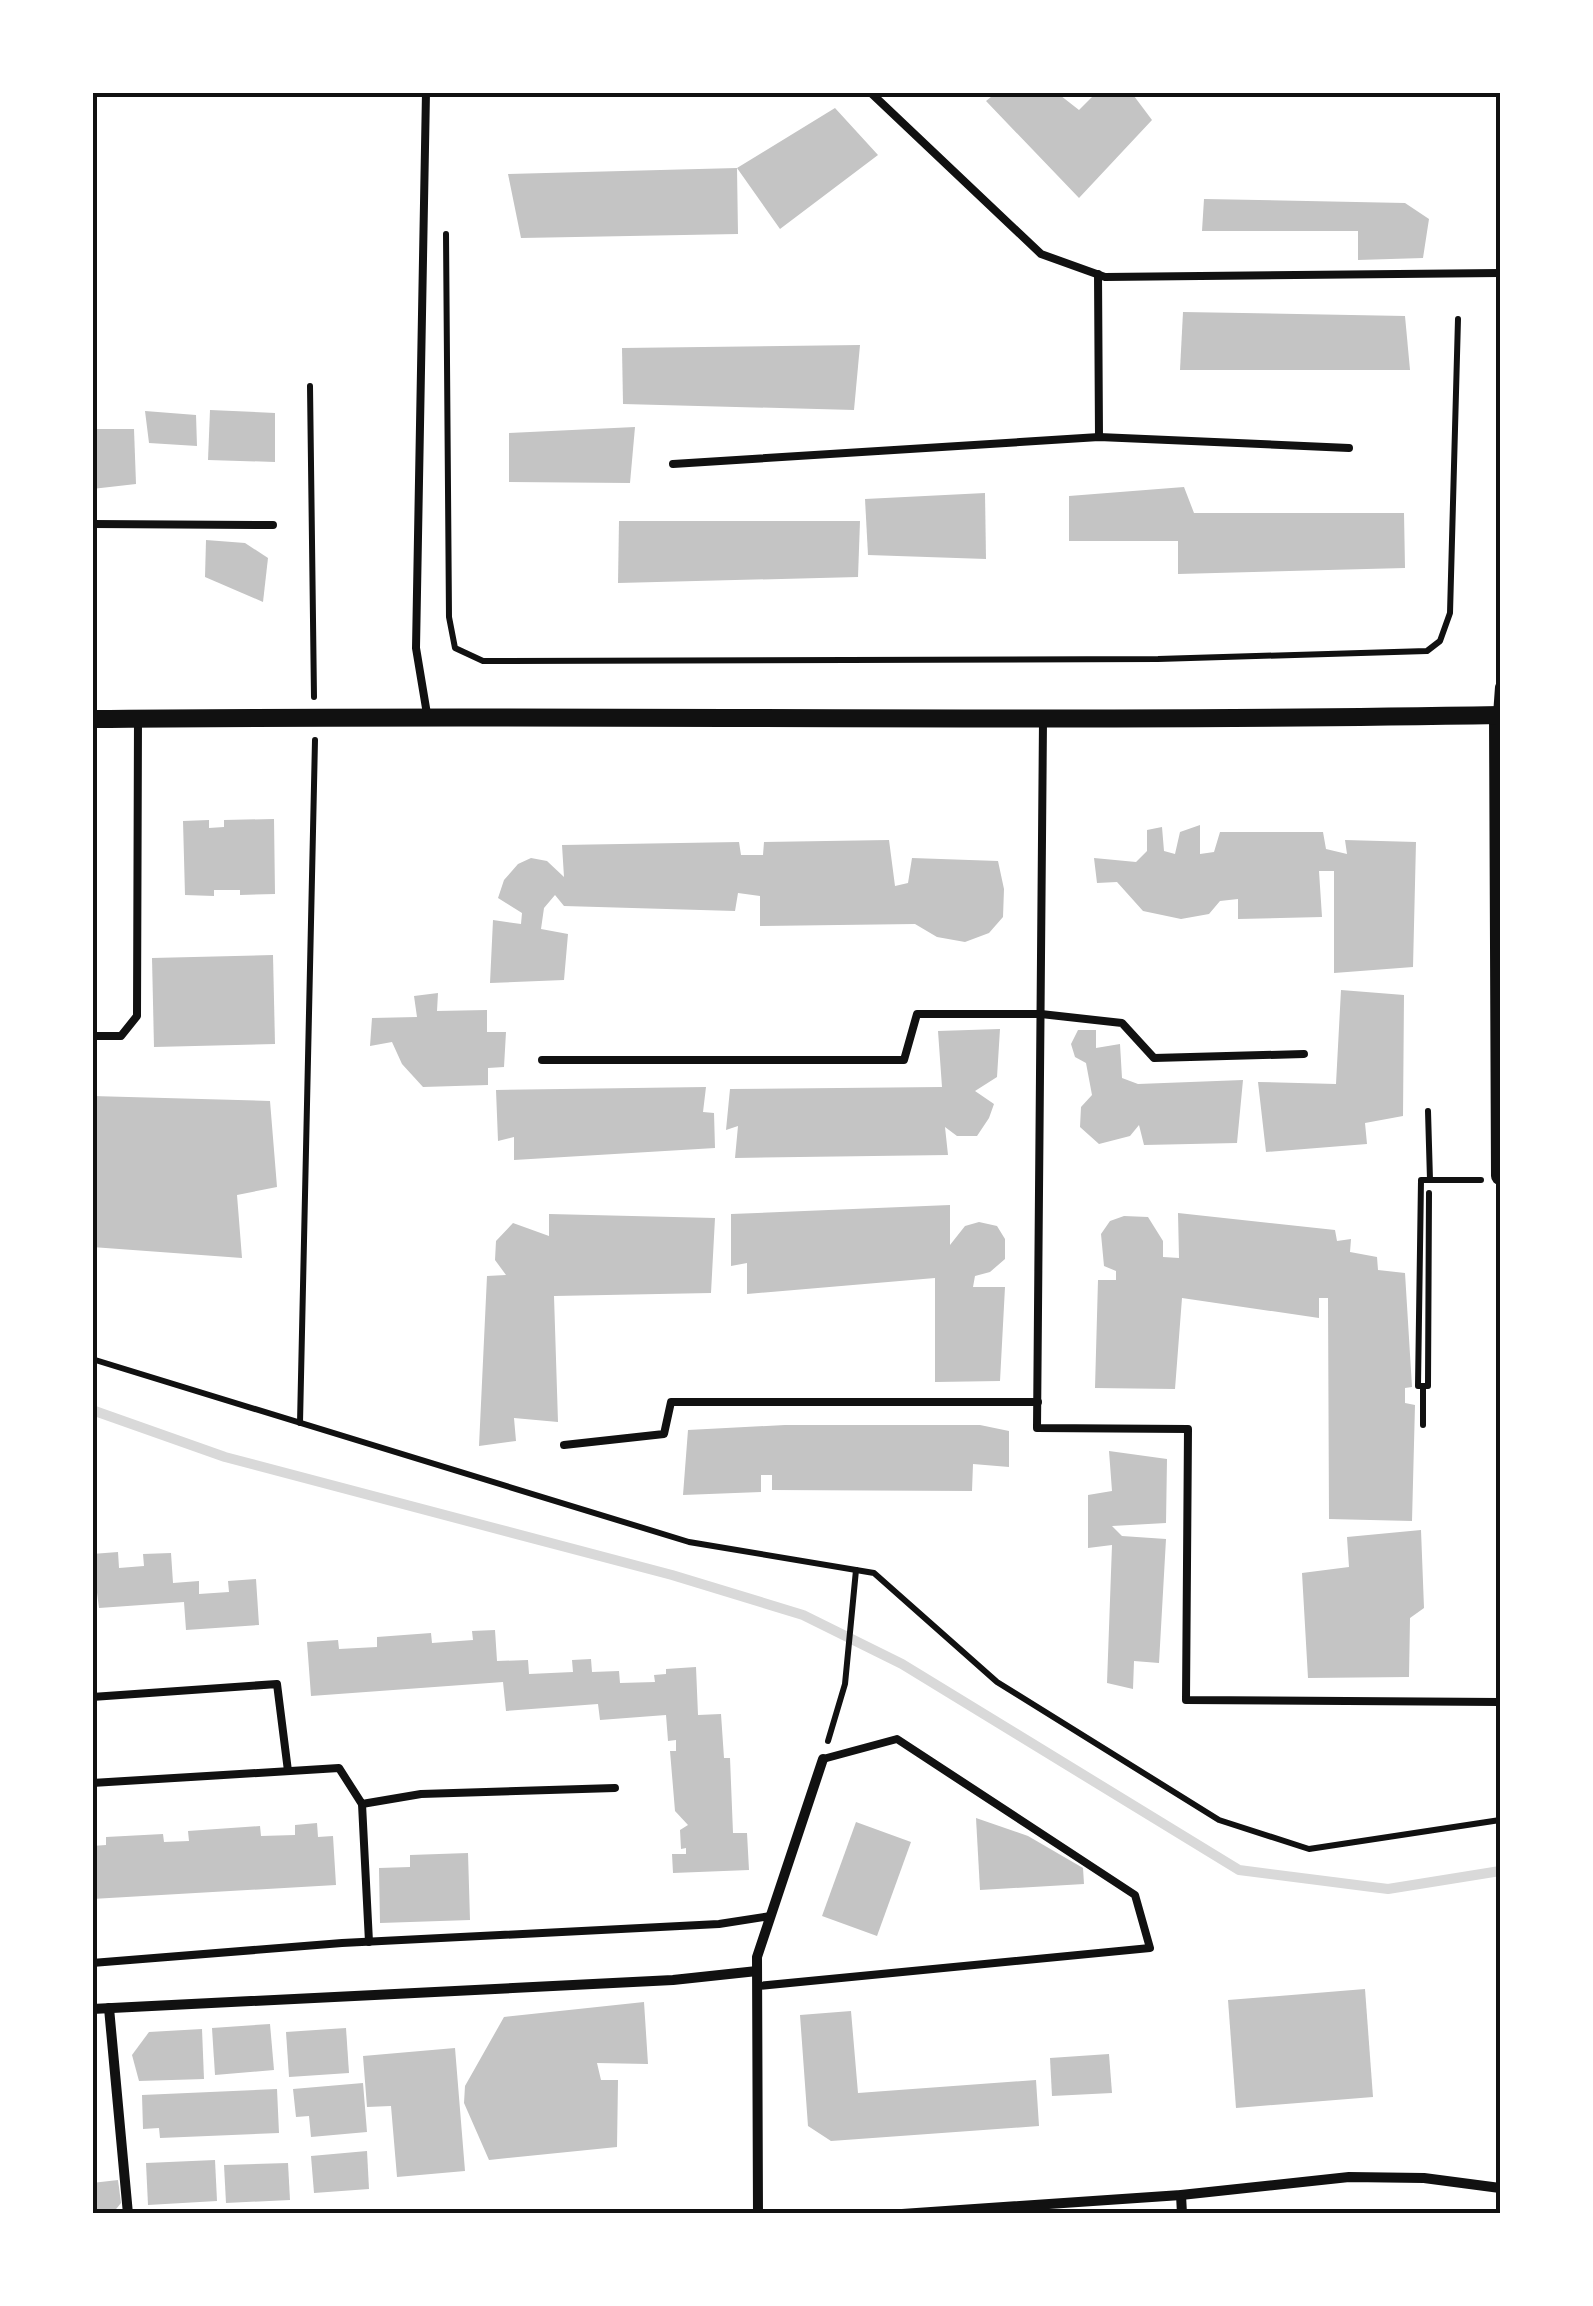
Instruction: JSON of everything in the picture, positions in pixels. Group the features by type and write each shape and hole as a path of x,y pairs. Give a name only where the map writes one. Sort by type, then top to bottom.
{"street":[{"path":"1500,687 1500,1178"},
{"path":"92,718 427,714 1042,721 1499,715"},
{"path":"758,2214 758,1971 771,1916 822,1759"},
{"path":"92,2009 674,1980 758,1971"},
{"path":"109,2008 128,2214"},
{"path":"902,2214 1181,2194 1349,2177 1424,2178 1500,2188"},
{"path":"1181,2194 1182,2214"}],"lane":[{"path":"426,92 416,648 427,714"},
{"path":"870,92 1041,254 1098,274 1500,273"},
{"path":"1098,274 1100,437"},
{"path":"672,464 1100,437 1349,448"},
{"path":"92,524 272,524"},
{"path":"92,1036 121,1036 137,1016 138,718"},
{"path":"1042,721 1037,1428 1188,1429 1186,1700 1500,1702"},
{"path":"542,1060 904,1060 917,1014 1040,1014 1122,1023 1154,1058 1304,1054"},
{"path":"564,1444 664,1434 671,1402 1038,1402"},
{"path":"92,1697 277,1684 288,1771"},
{"path":"758,1986 1150,1948 1135,1895 897,1739 822,1759"},
{"path":"92,1783 338,1768 362,1804 370,1942"},
{"path":"362,1804 421,1794 616,1788"},
{"path":"92,1964 370,1942 718,1924 771,1916"}],"path":[{"path":"446,218 449,617 455,648 484,661 1158,659 1427,651 1440,641 1450,614 1458,320"},
{"path":"310,386 314,702"},
{"path":"300,1424 315,722"},
{"path":"1428,1110 1430,1180"},
{"path":"1429,1193 1428,1386 1418,1386 1421,1180 1500,1178"},
{"path":"92,1360 689,1542 874,1574 997,1682 1219,1820 1308,1848 1500,1820"},
{"path":"1423,1386 1423,1425"},
{"path":"822,1759 845,1684 856,1570"}],"building":[{"path":"997,92 1056,92 1079,110 1097,92 1131,92 1152,120 1079,198 986,101"},
{"path":"835,108 878,155 780,229 737,168"},
{"path":"737,168 738,234 521,238 508,174"},
{"path":"1204,199 1405,203 1429,219 1423,258 1358,260 1358,231 1202,231"},
{"path":"1183,312 1405,316 1410,370 1180,370"},
{"path":"860,345 854,410 623,404 622,348"},
{"path":"210,410 275,413 275,462 208,460"},
{"path":"145,411 196,415 197,446 149,443"},
{"path":"635,427 630,483 509,482 509,433"},
{"path":"92,429 134,429 136,484 92,489"},
{"path":"1184,487 1194,513 1404,513 1405,568 1178,574 1178,541 1069,541 1069,496"},
{"path":"985,493 986,559 868,555 865,499"},
{"path":"619,521 860,521 858,577 618,583"},
{"path":"206,540 245,543 268,558 263,602 205,577"},
{"path":"274,819 275,894 240,895 240,890 214,890 214,896 185,895 183,821 209,820 209,828 224,827 224,820"},
{"path":"1200,825 1200,854 1214,852 1220,832 1323,832 1326,849 1347,854 1345,840 1416,842 1413,967 1334,973 1334,871 1319,871 1322,917 1238,919 1238,899 1220,901 1209,914 1181,919 1143,911 1117,882 1097,883 1094,858 1136,862 1147,851 1147,830 1162,827 1164,851 1175,854 1180,832"},
{"path":"889,840 895,886 908,883 912,858 998,861 1004,889 1003,917 989,933 965,942 937,937 915,924 760,926 760,896 738,893 735,911 564,906 555,895 544,908 541,929 568,934 564,980 490,983 493,920 521,924 522,913 498,898 504,880 518,864 531,858 547,861 564,877 562,845 739,842 741,855 763,855 764,842"},
{"path":"273,955 275,1044 154,1047 152,958"},
{"path":"1341,990 1404,995 1403,1116 1365,1123 1367,1144 1266,1152 1258,1082 1336,1084"},
{"path":"438,993 437,1011 487,1010 487,1032 506,1032 504,1067 488,1068 488,1085 423,1087 402,1064 392,1042 370,1046 372,1018 417,1017 414,996"},
{"path":"1000,1029 997,1077 975,1091 994,1104 989,1118 977,1136 957,1136 945,1127 948,1155 735,1158 738,1126 726,1130 730,1089 942,1087 938,1031"},
{"path":"1078,1030 1096,1030 1096,1048 1120,1044 1122,1078 1138,1084 1243,1080 1237,1143 1144,1145 1139,1125 1130,1136 1099,1144 1080,1127 1081,1107 1092,1095 1086,1063 1075,1057 1071,1044"},
{"path":"706,1087 703,1112 714,1113 715,1148 514,1160 514,1137 498,1141 496,1090"},
{"path":"92,1096 270,1101 277,1187 237,1195 242,1258 92,1247"},
{"path":"950,1205 950,1245 965,1226 979,1222 997,1226 1005,1239 1005,1259 990,1272 975,1276 973,1287 1005,1287 1000,1381 935,1382 935,1278 747,1294 747,1263 731,1266 731,1214"},
{"path":"1178,1213 1335,1230 1337,1241 1351,1239 1350,1252 1377,1257 1378,1270 1405,1273 1412,1387 1405,1388 1405,1403 1415,1405 1412,1521 1329,1519 1328,1298 1319,1298 1319,1318 1182,1298 1175,1389 1095,1388 1098,1280 1116,1280 1116,1271 1104,1266 1101,1234 1110,1221 1124,1216 1148,1217 1163,1241 1163,1257 1179,1258"},
{"path":"549,1214 715,1218 711,1293 554,1296 558,1422 514,1418 516,1441 479,1446 487,1276 506,1275 495,1260 496,1241 513,1223 549,1236"},
{"path":"785,1425 980,1425 1009,1431 1009,1467 973,1464 972,1491 772,1490 772,1475 761,1475 761,1492 683,1495 688,1430"},
{"path":"1109,1451 1167,1459 1166,1523 1112,1526 1122,1536 1166,1539 1159,1663 1134,1661 1133,1689 1107,1683 1112,1545 1088,1548 1088,1495 1112,1491"},
{"path":"1421,1530 1424,1608 1410,1618 1409,1677 1308,1678 1302,1573 1349,1567 1347,1537"},
{"path":"118,1552 119,1568 144,1566 143,1554 171,1553 173,1583 199,1581 199,1594 229,1592 228,1581 256,1579 259,1625 186,1630 184,1602 99,1608 92,1554"},
{"path":"495,1630 497,1661 528,1660 529,1674 573,1672 572,1660 591,1659 592,1672 619,1671 620,1683 655,1682 654,1675 666,1674 666,1669 696,1667 698,1715 721,1714 724,1758 730,1758 733,1833 747,1833 749,1870 673,1873 672,1854 686,1854 686,1848 681,1849 680,1830 688,1825 675,1811 670,1751 676,1751 676,1740 668,1741 666,1715 600,1720 598,1704 506,1711 503,1682 311,1696 307,1642 338,1640 339,1649 377,1647 377,1637 431,1633 432,1643 473,1640 472,1631"},
{"path":"976,1818 1028,1836 1083,1868 1084,1884 980,1890"},
{"path":"856,1822 911,1842 877,1936 822,1916"},
{"path":"317,1823 318,1837 333,1836 336,1885 92,1899 92,1846 106,1845 106,1837 163,1834 164,1842 189,1841 188,1831 260,1826 261,1836 295,1835 295,1825"},
{"path":"468,1853 470,1920 380,1923 379,1868 410,1867 410,1855"},
{"path":"1365,1989 1373,2097 1236,2108 1228,2000"},
{"path":"644,2002 648,2064 597,2063 601,2080 618,2080 617,2147 489,2160 464,2103 465,2086 504,2017"},
{"path":"851,2011 858,2093 1036,2080 1039,2126 831,2141 808,2126 800,2015"},
{"path":"270,2024 274,2070 215,2075 212,2028"},
{"path":"346,2028 349,2073 289,2077 286,2032"},
{"path":"202,2029 204,2079 139,2081 132,2055 149,2032"},
{"path":"455,2048 465,2171 397,2177 391,2106 367,2107 363,2056"},
{"path":"1109,2054 1112,2093 1052,2096 1050,2058"},
{"path":"363,2083 367,2132 311,2137 309,2116 296,2117 293,2089"},
{"path":"277,2089 279,2133 160,2138 159,2128 143,2129 142,2095"},
{"path":"92,2120 97,2148 92,2149"},
{"path":"367,2151 369,2189 314,2193 311,2156"},
{"path":"215,2160 217,2201 148,2205 146,2163"},
{"path":"288,2163 290,2200 226,2203 224,2165"},
{"path":"118,2180 121,2203 112,2214 92,2214 92,2183"}],"waterway":[{"path":"92,1410 225,1457 672,1575 803,1615 902,1664 1239,1870 1388,1889 1500,1871"}]}
